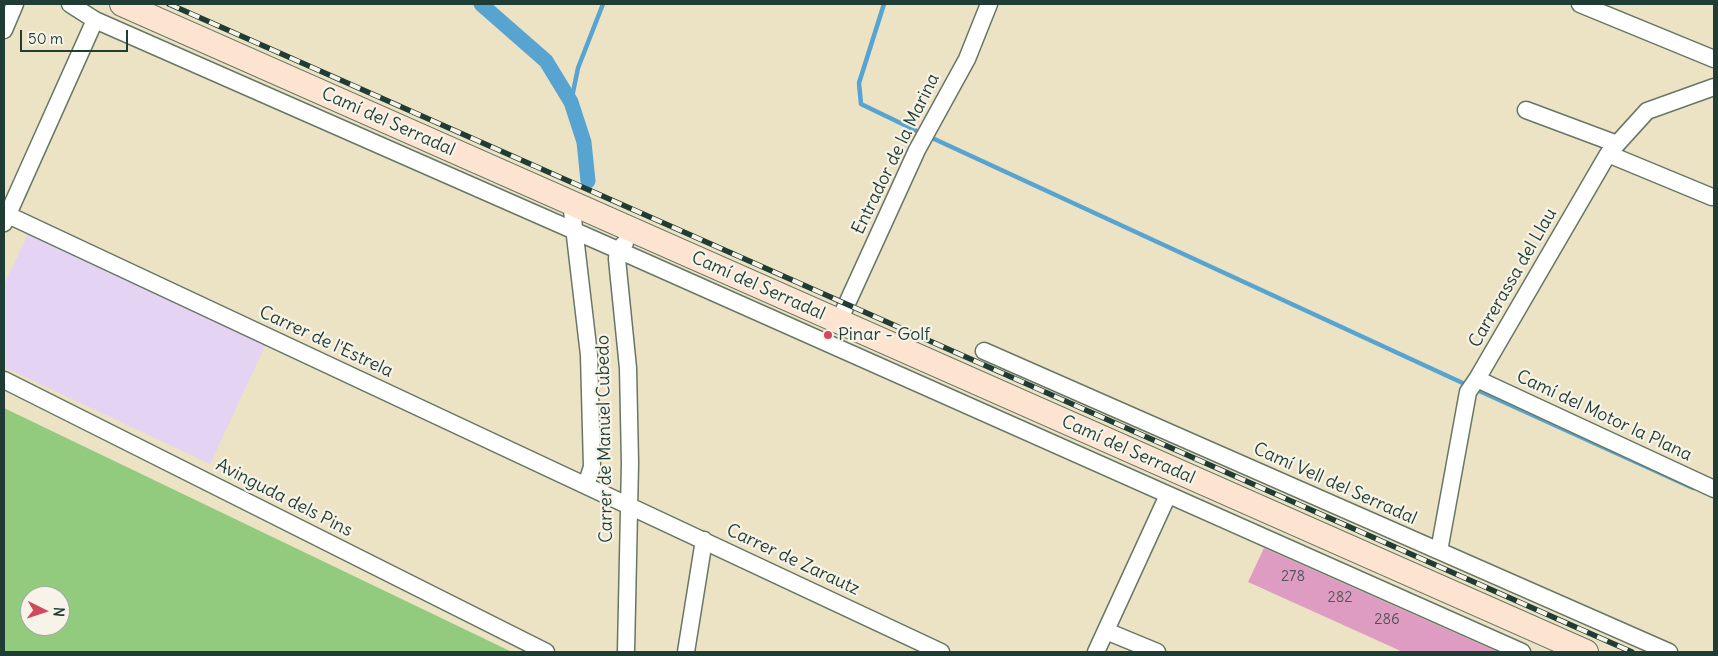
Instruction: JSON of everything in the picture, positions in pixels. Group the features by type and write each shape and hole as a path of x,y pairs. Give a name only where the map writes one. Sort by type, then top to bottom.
{"street":[{"path":"4,30 15,4"},
{"name":"Camí del Serradal","path":"70,4 95,20 1522,652"},
{"name":"Camí del Serradal","path":"122,4 1586,652"},
{"name":"Entrador de la Marina","path":"838,321 917,150 967,59 989,4"},
{"path":"1580,4 1714,60"},
{"path":"6,219 95,20"},
{"name":"Carrerassa del Llau","path":"1438,551 1468,392 1613,149 1647,111 1714,87"},
{"path":"1526,110 1613,149 1712,197"},
{"name":"Carrer de Manuel Cubedo","path":"570,202 589,355 592,467 586,485"},
{"name":"Carrer de l'Estrela","path":"6,219 628,505"},
{"path":"618,250 634,231"},
{"name":"Carrer de Manuel Cubedo","path":"618,250 617,259 628,368 630,463 626,652"},
{"name":"Camí Vell del Serradal","path":"984,351 1669,652"},
{"name":"Camí del Motor la Plana","path":"1477,379 1714,489"},
{"name":"Avinguda dels Pins","path":"4,380 546,652"},
{"path":"1096,652 1168,495"},
{"name":"Carrer de Zarautz","path":"628,505 941,652"},
{"path":"686,652 704,540"},
{"path":"1106,631 1157,652"}],"shaded area":[{"path":"29,232 266,344 210,464 4,367 4,285"}],"green space":[{"path":"4,408 512,652 4,652"}],"building":[{"path":"1264,548 1498,652 1403,652 1248,582"}],"waterway":[{"path":"481,4 546,61 571,102 584,142 588,181"},
{"path":"571,102 578,68 603,4"},
{"path":"884,4 859,83 861,104 919,132"},
{"path":"930,137 1467,385"},
{"path":"1475,389 1693,488"}],"railway":[{"path":"169,4 1632,652"}],"place":[{"name":"Pinar - Golf","path":"828,335"}]}
